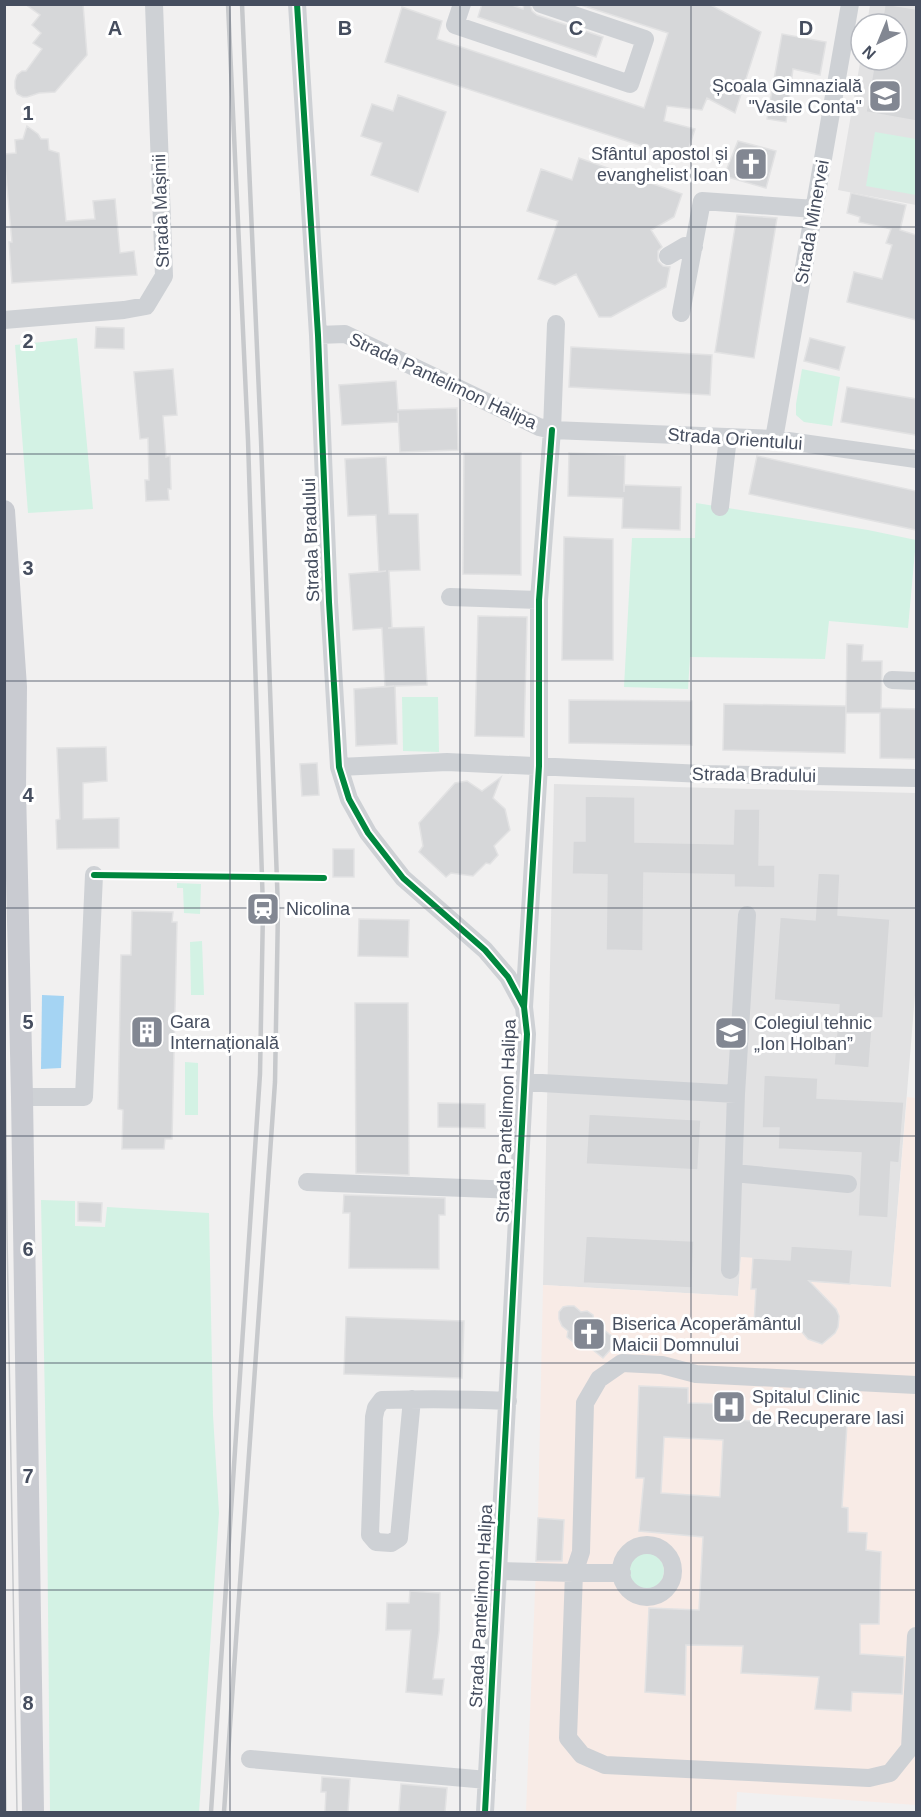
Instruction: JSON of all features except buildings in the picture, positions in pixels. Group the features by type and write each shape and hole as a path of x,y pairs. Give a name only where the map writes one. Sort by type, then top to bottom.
{"main road":[{"path":"4,511 15,687 19,919 12,1047 22,1097 33,1812"}],"street":[{"name":"Strada Mașinii","path":"4,320 124,310 146,306 164,276 154,4"},
{"name":"Strada Bradului","path":"297,4 318,335 329,602 339,767 349,799 368,833 404,878 485,950 508,978 524,1007"},
{"path":"462,4 455,25 630,84 645,39 542,4"},
{"name":"Strada Minervei","path":"774,439 850,4"},
{"path":"681,314 702,201 815,208"},
{"path":"668,256 685,246 694,247"},
{"path":"552,430 556,324"},
{"name":"Strada Pantelimon Halipa","path":"318,335 345,334 539,427 552,430 539,600 539,766 524,1007 527,1034 485,1812"},
{"name":"Strada Orientului","path":"552,430 774,439 916,459"},
{"path":"720,507 728,436"},
{"path":"450,597 539,600"},
{"path":"892,680 916,681"},
{"name":"Strada Bradului","path":"339,767 447,762 703,774 916,778"},
{"path":"22,1097 84,1097 94,875"},
{"path":"730,1270 736,1094 747,915"},
{"path":"524,1082 736,1094"},
{"path":"734,1173 848,1184"},
{"path":"307,1182 519,1190"},
{"path":"916,1385 696,1374 662,1365 622,1363 599,1379 585,1403 581,1552 574,1573 568,1738 582,1755 604,1765 869,1778 890,1773 910,1748 916,1636"},
{"path":"412,1400 399,1538 391,1543 376,1542 370,1535 374,1417 376,1408 382,1400 454,1399 508,1401"},
{"path":"499,1571 622,1573"},
{"path":"250,1760 487,1780"}],"shaded area":[{"name":"Școala Gimnazială \"Vasile Conta\"","path":"870,5 916,5 916,205 838,190 858,72 909,72 909,12 869,12"},
{"name":"Colegiul tehnic „Ion Holban”","path":"554,784 916,793 916,983 891,1287 789,1280 741,1257 738,1296 543,1285"},
{"name":"Spitalul Clinic de Recuperare Iasi","path":"907,1097 916,1098 916,1805 737,1792 736,1812 526,1812 538,1518 543,1285 738,1296 741,1257 790,1260 790,1280 891,1287"}],"green space":[{"path":"875,132 916,139 916,195 866,186"},
{"path":"77,338 93,509 28,513 15,345"},
{"path":"802,369 840,377 832,426 804,422 796,415"},
{"path":"696,503 868,530 916,540 908,628 829,621 825,659 690,657 688,689 624,687 632,538 695,538"},
{"path":"402,697 438,697 439,752 403,751"},
{"path":"177,883 201,884 200,914 184,913 183,888 177,888"},
{"path":"202,941 204,995 191,995 190,942"},
{"path":"185,1062 198,1063 198,1115 185,1115"},
{"path":"41,1200 75,1201 75,1226 105,1227 107,1207 209,1213 213,1415 219,1513 199,1812 50,1812"},
{"path":"646,1553 659,1558 664,1571 659,1584 646,1589 633,1584 628,1571 633,1558"}],"water":[{"path":"42,995 64,996 61,1068 41,1069"}],"tram line":[{"path":"4,928 17,1812"},
{"path":"4,1692 6,1812"}],"railway":[{"path":"211,1812 260,1074 263,909 248,440 228,4"},
{"path":"224,1812 275,1082 278,909 242,4"}],"cycle path":[{"path":"297,4 318,335 329,602 339,767 349,799 368,833 403,878 485,950 508,977 524,1007"},
{"path":"485,1812 527,1034 524,1007 539,766 539,600 552,430"},
{"path":"94,875 324,878"}],"place":[{"name":"Școala Gimnazială \"Vasile Conta\"","path":"885,96"},
{"name":"Sfântul apostol și evanghelist Ioan","path":"751,164"},
{"name":"Nicolina","path":"263,909"},
{"name":"Gara Internațională","path":"147,1032"},
{"name":"Colegiul tehnic „Ion Holban”","path":"731,1033"},
{"name":"Biserica Acoperământul Maicii Domnului","path":"589,1334"},
{"name":"Spitalul Clinic de Recuperare Iasi","path":"729,1407"}]}
